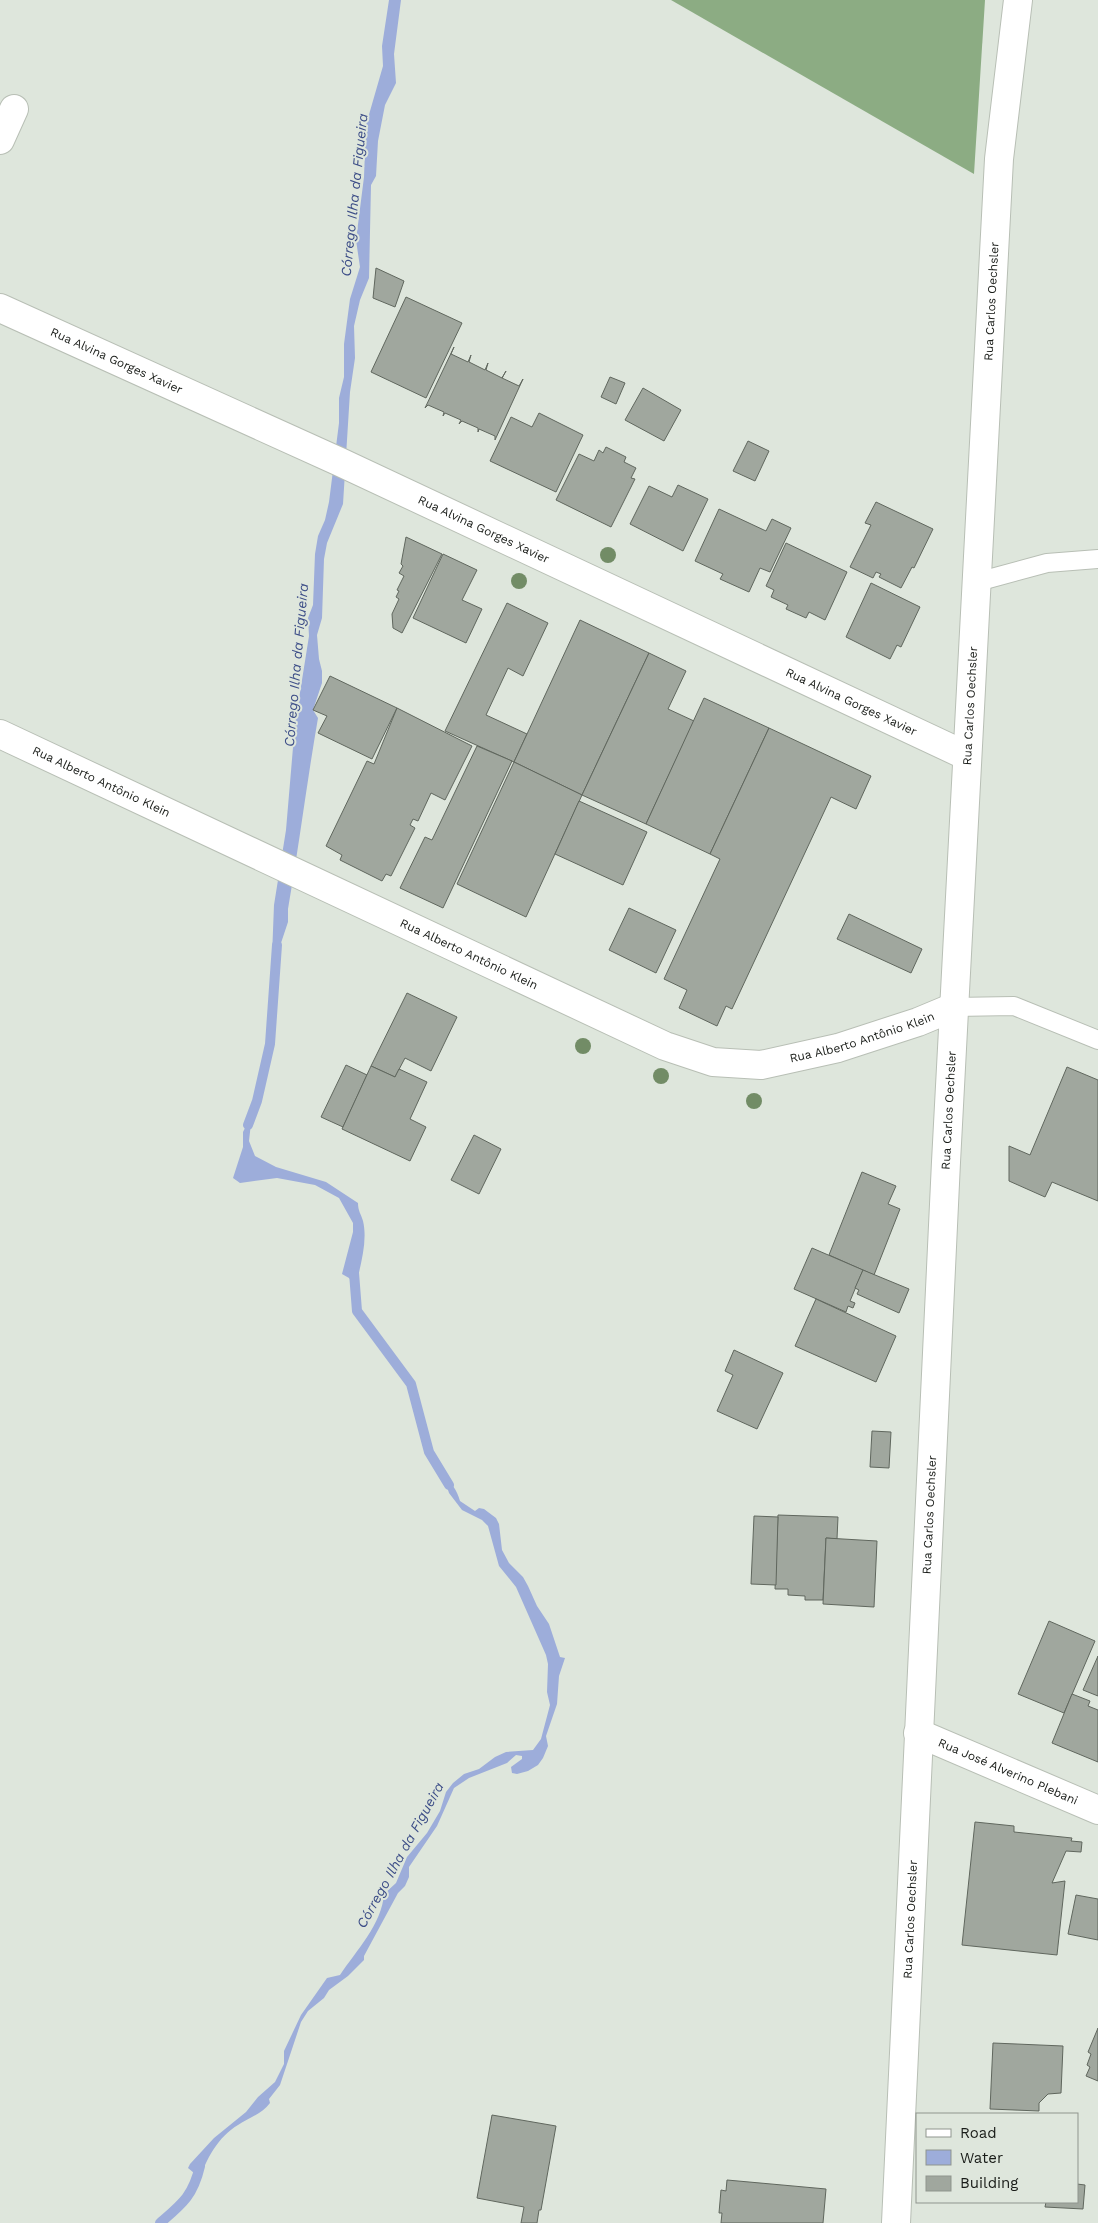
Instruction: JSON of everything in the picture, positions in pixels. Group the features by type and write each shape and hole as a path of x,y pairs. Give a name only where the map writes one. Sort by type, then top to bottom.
{"street":[{"name":"Rua Carlos Oechsler","path":"896,2223 918,1733 966,798 966,756 999,159 1018,0"},
{"path":"0,140 14,109"},
{"name":"Rua Alvina Gorges Xavier","path":"0,308 331,458 966,756"},
{"name":"Rua Alberto Antônio Klein","path":"0,734 665,1046 713,1062 761,1065 838,1048 918,1022 954,1007"},
{"name":"Rua José Alverino Plebani","path":"918,1733 1098,1810"}],"lane":[{"path":"977,582 1047,563 1098,559"},
{"path":"954,1007 1014,1006 1098,1040"}],"green space":[{"path":"671,0 985,0 974,174"}],"water":[{"path":"389,0 401,0 394,54 396,83 385,105 378,141 376,176 371,185 369,278 360,300 354,326 355,358 350,392 343,504 327,543 324,559 322,618 317,635 322,683 313,710 318,718 288,909 288,922 276,958 272,956 274,905 286,830 295,724 309,636 308,618 313,605 315,554 318,536 325,520 329,502 339,423 339,398 344,377 344,344 350,299 360,267 356,240 364,177 366,125 383,66 382,46"},
{"path":"252,1114 249,1141 255,1156 276,1167 326,1182 358,1203 365,1237 356,1286 349,1278 342,1274 353,1232 353,1223 339,1198 315,1185 277,1178 240,1183 233,1178 243,1147 243,1132"},
{"path":"443,1475 453,1486 460,1501 475,1511 479,1508 484,1509 496,1518 499,1524 502,1550 509,1563 523,1577 537,1606 549,1624 560,1657 565,1658 559,1676 557,1704 546,1736 548,1746 538,1765 528,1771 517,1774 512,1773 511,1767 522,1759 522,1756 516,1755 507,1763 469,1778 454,1788 437,1826 409,1867 409,1877 405,1886 398,1893 364,1956 364,1960 308,2011 301,2022 280,2085 269,2099 270,2103 260,2113 238,2125 224,2136 209,2157 199,2181 195,2179 194,2173 188,2168 190,2164 214,2138 246,2112 258,2097 275,2082 284,2064 284,2051 301,2015 327,1978 340,1975 367,1937 379,1916 384,1894 396,1883 407,1857 427,1833 440,1811 446,1792 464,1774 479,1769 495,1757 506,1752 533,1750 541,1739 550,1705 547,1692 548,1664 546,1655 516,1587 499,1566 488,1526 482,1520 462,1510 449,1493"}],"building":[{"path":"376,268 404,281 395,307 373,298"},
{"path":"406,297 462,323 426,398 371,372"},
{"path":"454,347 451,354 468,362 471,355 469,362 485,370 488,363 486,370 519,386 523,379 495,440 495,436 479,429 478,432 478,428 462,421 459,424 461,420 445,413 443,416 444,412 428,405 425,408"},
{"path":"610,377 625,383 616,404 601,397"},
{"path":"643,388 681,410 664,441 625,420"},
{"path":"539,413 583,435 556,492 490,461 511,417 532,427"},
{"path":"748,441 769,451 755,481 733,471"},
{"path":"606,447 626,457 624,462 636,468 631,478 635,479 611,527 556,500 579,454 594,461 599,450 603,453"},
{"path":"678,485 708,499 683,551 630,524 649,486 672,497"},
{"path":"876,502 933,529 914,568 912,567 901,588 879,577 881,574 876,572 873,578 850,567 871,525 865,523"},
{"path":"719,509 766,531 772,519 791,528 770,572 760,568 749,592 720,579 723,574 695,561"},
{"path":"406,537 442,554 402,633 393,628 392,614 399,599 396,597 399,591 397,590 404,576 399,573 403,566 401,564"},
{"path":"786,543 847,572 825,620 809,612 806,618 786,609 788,605 771,597 774,590 766,586"},
{"path":"443,554 477,570 462,600 482,609 466,643 413,618"},
{"path":"871,583 920,607 901,647 897,645 890,659 846,637"},
{"path":"507,603 548,623 523,676 508,668 486,715 527,734 514,762 445,731"},
{"path":"580,620 649,653 582,795 514,762"},
{"path":"649,653 686,671 668,709 694,721 646,824 582,795"},
{"path":"330,676 397,708 372,759 318,733 327,716 313,710"},
{"path":"704,698 769,728 710,854 646,824"},
{"path":"397,708 472,746 445,800 431,793 418,821 413,819 410,825 415,828 391,876 386,874 382,881 340,860 342,855 326,846 367,761 374,764"},
{"path":"769,728 871,776 856,809 831,797 732,1009 726,1006 717,1026 679,1008 687,990 664,979 720,859 710,854"},
{"path":"477,746 512,761 443,908 400,888 425,837 432,840"},
{"path":"514,762 582,795 526,917 457,884"},
{"path":"579,801 647,832 623,885 555,854"},
{"path":"629,908 676,930 656,973 609,950"},
{"path":"849,914 922,949 911,973 837,939"},
{"path":"407,993 457,1017 431,1071 405,1058 395,1077 371,1066"},
{"path":"346,1065 367,1075 343,1127 321,1117"},
{"path":"371,1066 395,1077 399,1069 427,1082 410,1119 426,1127 410,1161 342,1129"},
{"path":"1067,1067 1098,1080 1098,1201 1052,1182 1045,1197 1009,1181 1009,1146 1030,1155"},
{"path":"474,1135 501,1149 479,1194 451,1180"},
{"path":"862,1172 896,1186 888,1204 900,1209 874,1275 829,1255"},
{"path":"812,1248 863,1270 850,1301 855,1303 853,1308 848,1306 846,1312 794,1289"},
{"path":"863,1270 909,1289 899,1313 857,1294 859,1290 855,1288"},
{"path":"816,1299 896,1336 876,1382 795,1346"},
{"path":"734,1350 783,1373 757,1429 717,1411 733,1375 725,1371"},
{"path":"872,1431 891,1432 889,1468 870,1467"},
{"path":"778,1515 838,1517 837,1539 826,1538 823,1600 805,1600 805,1596 788,1595 788,1589 775,1589"},
{"path":"754,1516 778,1517 776,1585 751,1584"},
{"path":"826,1538 877,1541 874,1607 823,1604"},
{"path":"1049,1621 1095,1641 1064,1713 1018,1694"},
{"path":"1098,1656 1098,1696 1083,1690"},
{"path":"1072,1694 1090,1701 1088,1706 1098,1710 1098,1762 1052,1743"},
{"path":"975,1822 1014,1826 1014,1832 1072,1838 1071,1841 1082,1842 1081,1852 1066,1851 1052,1883 1065,1881 1057,1955 962,1945"},
{"path":"1076,1895 1098,1899 1098,1940 1068,1934"},
{"path":"1098,2028 1098,2081 1086,2076 1090,2067 1087,2065 1091,2054 1088,2052"},
{"path":"993,2043 1063,2046 1061,2093 1048,2094 1039,2103 1039,2111 990,2109"},
{"path":"492,2115 556,2126 537,2223 521,2223 524,2207 477,2198"},
{"path":"727,2180 826,2189 823,2223 721,2223 722,2213 719,2213 721,2190 726,2191"},
{"path":"1078,2184 1085,2185 1083,2209 1045,2207 1046,2203 1078,2203"}],"waterway":[{"name":"Córrego Ilha da Figueira","path":"248,1125 257,1101 270,1044 277,945"},
{"name":"Córrego Ilha da Figueira","path":"354,1273 357,1311 411,1384 429,1452 449,1485"},
{"name":"Córrego Ilha da Figueira","path":"160,2223 186,2199 194,2185 200,2166"}]}
